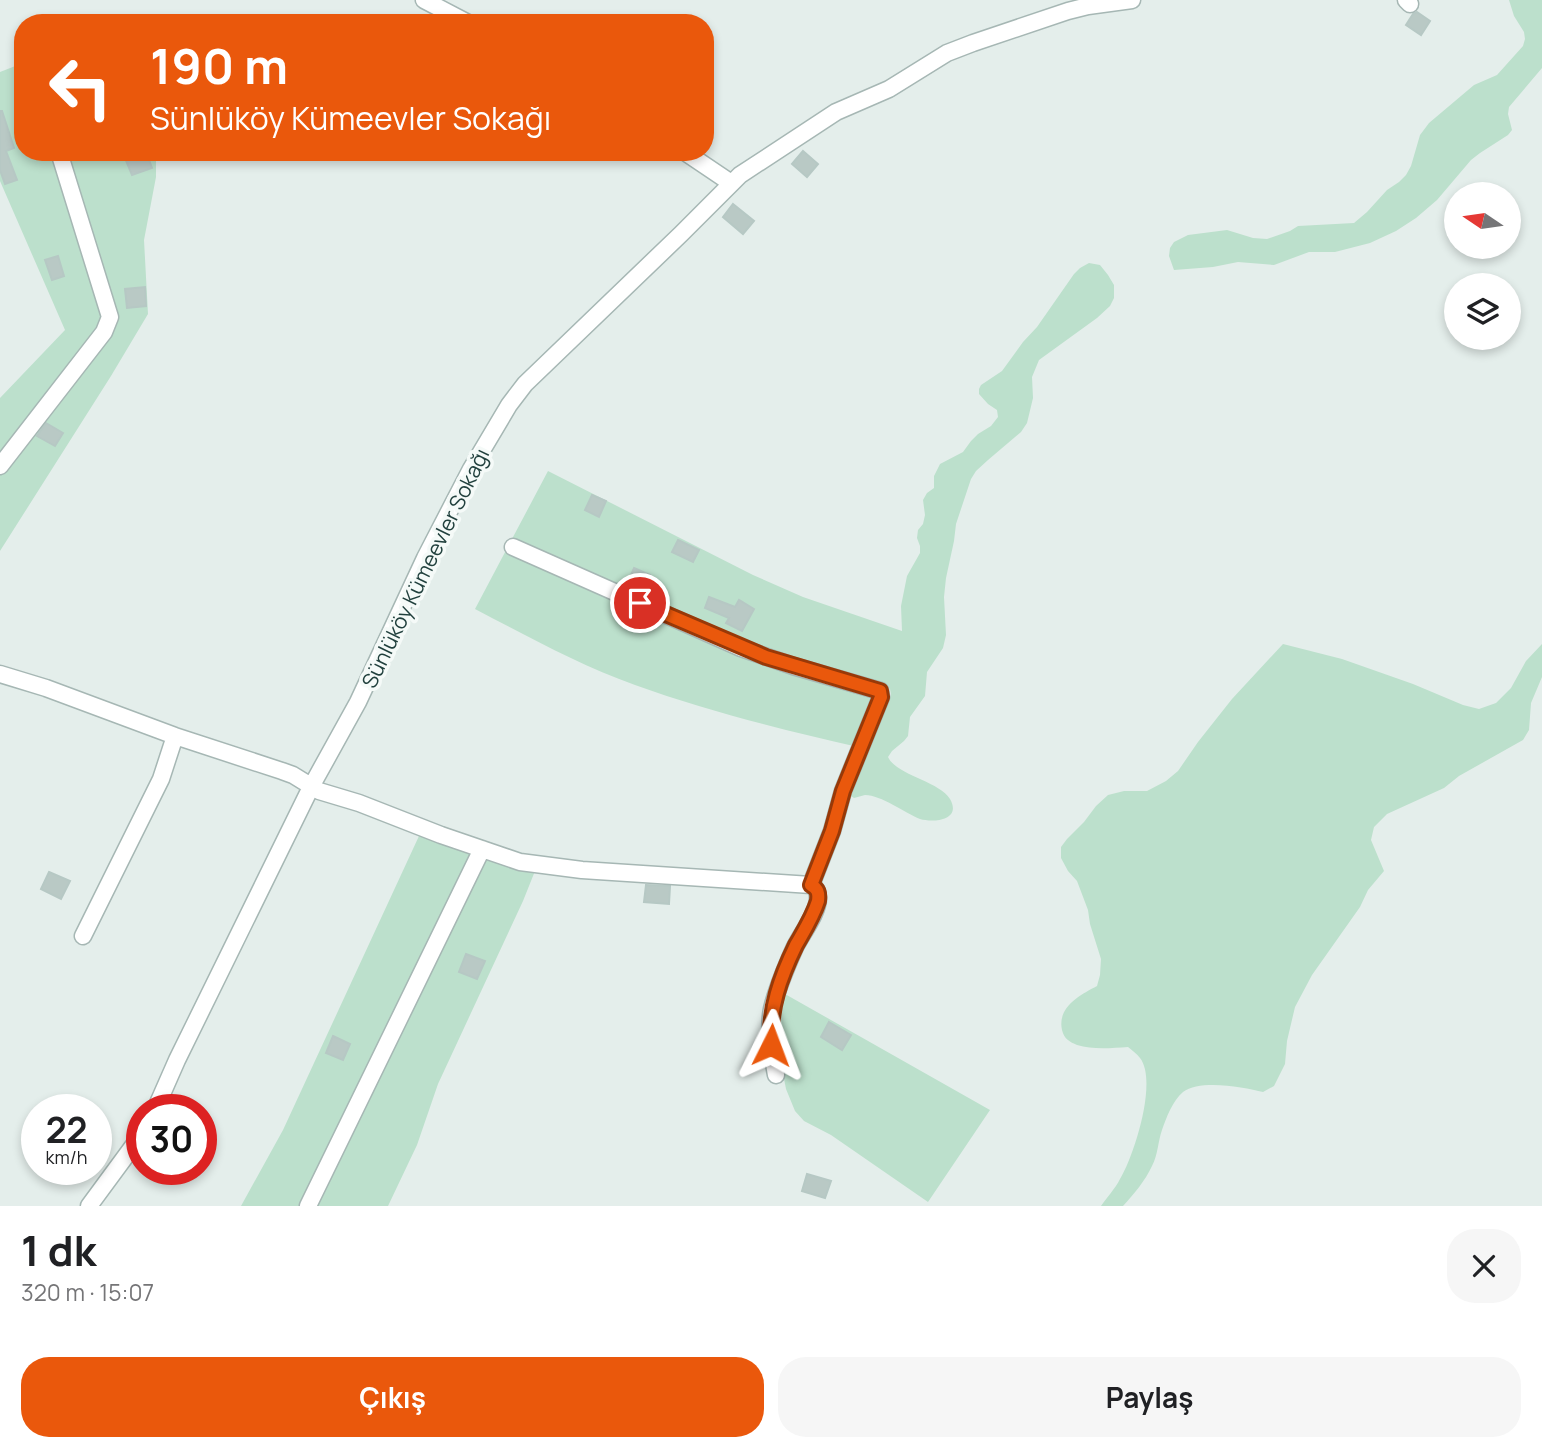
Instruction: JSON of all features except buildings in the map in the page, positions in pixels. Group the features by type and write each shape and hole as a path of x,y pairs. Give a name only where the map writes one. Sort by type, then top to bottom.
{"street":[{"path":"424,0 451,14"},
{"name":"Sünlüköy Kümeevler Sokağı","path":"162,1094 311,787 358,702 425,558 471,469 509,405 525,384 740,175 836,112 889,89 947,53 1068,11 1132,0"},
{"path":"0,466 104,332 110,317 62,161"},
{"path":"699,161 732,183"},
{"path":"513,547 741,648 880,691 881,697 843,791 832,831 811,885"},
{"path":"0,674 282,771 319,792 368,806 520,862 558,868 811,885 816,888 818,901 786,968 772,1012 771,1045 776,1074"},
{"path":"83,936 161,779 175,736"},
{"path":"308,1206 482,849"},
{"path":"89,1206 126,1156"}],"green space":[{"path":"1509,0 1542,0 1542,68 1509,107 1512,130 1471,160 1452,182 1444,182 1444,192 1416,218 1370,243 1335,252 1309,252 1274,265 1238,262 1174,270 1169,256 1170,248 1174,242 1188,235 1227,230 1267,239 1298,226 1354,223 1406,175 1420,135 1429,123 1474,85 1497,75 1523,46 1524,32 1514,16"},
{"path":"14,67 14,161 156,161 156,177 144,240 148,314 0,551 0,398 65,330 0,181 0,72"},
{"path":"1089,263 1100,265 1108,275 1114,285 1114,298 1110,306 1097,318 1039,360 1032,377 1033,398 1027,423 1021,432 976,471 971,479 956,524 946,578 946,635 943,648 927,672 925,696 910,717 908,736 888,757 900,769 945,793 953,806 949,816 932,821 920,819 878,798 865,795 854,798 848,794 891,695 890,689 885,685 858,747 745,719 635,685 573,659 475,609 548,471 753,575 803,597 902,631 901,606 907,576 920,553 917,538 925,515 923,500 934,488 934,476 940,464 963,452 978,434 991,426 998,417 997,410 979,394 981,385 1002,371 1074,274"},
{"path":"1283,644 1342,659 1479,709 1496,703 1511,688 1526,661 1542,644 1542,677 1531,703 1529,730 1523,740 1459,776 1444,788 1387,814 1374,827 1371,840 1384,871 1368,890 1360,907 1312,975 1295,1007 1285,1064 1274,1086 1263,1092 1211,1085 1183,1092 1168,1115 1154,1162 1143,1182 1123,1206 1101,1206 1116,1186 1132,1154 1145,1100 1145,1069 1140,1058 1128,1047 1083,1047 1070,1041 1063,1033 1061,1022 1066,1008 1097,986 1101,959 1088,910 1077,881 1061,858 1061,847 1108,795 1124,791 1147,791 1178,771 1232,699"},
{"path":"419,836 535,871 438,1084 417,1145 388,1206 241,1206 283,1130"},
{"path":"785,994 990,1110 928,1202 831,1135 804,1121 795,1111 786,1089 779,1053 779,1013"}],"route":[{"path":"640,603 741,648 881,693 843,791 832,831 811,885 816,888 818,901 775,997 770,1028 771,1045"}]}
